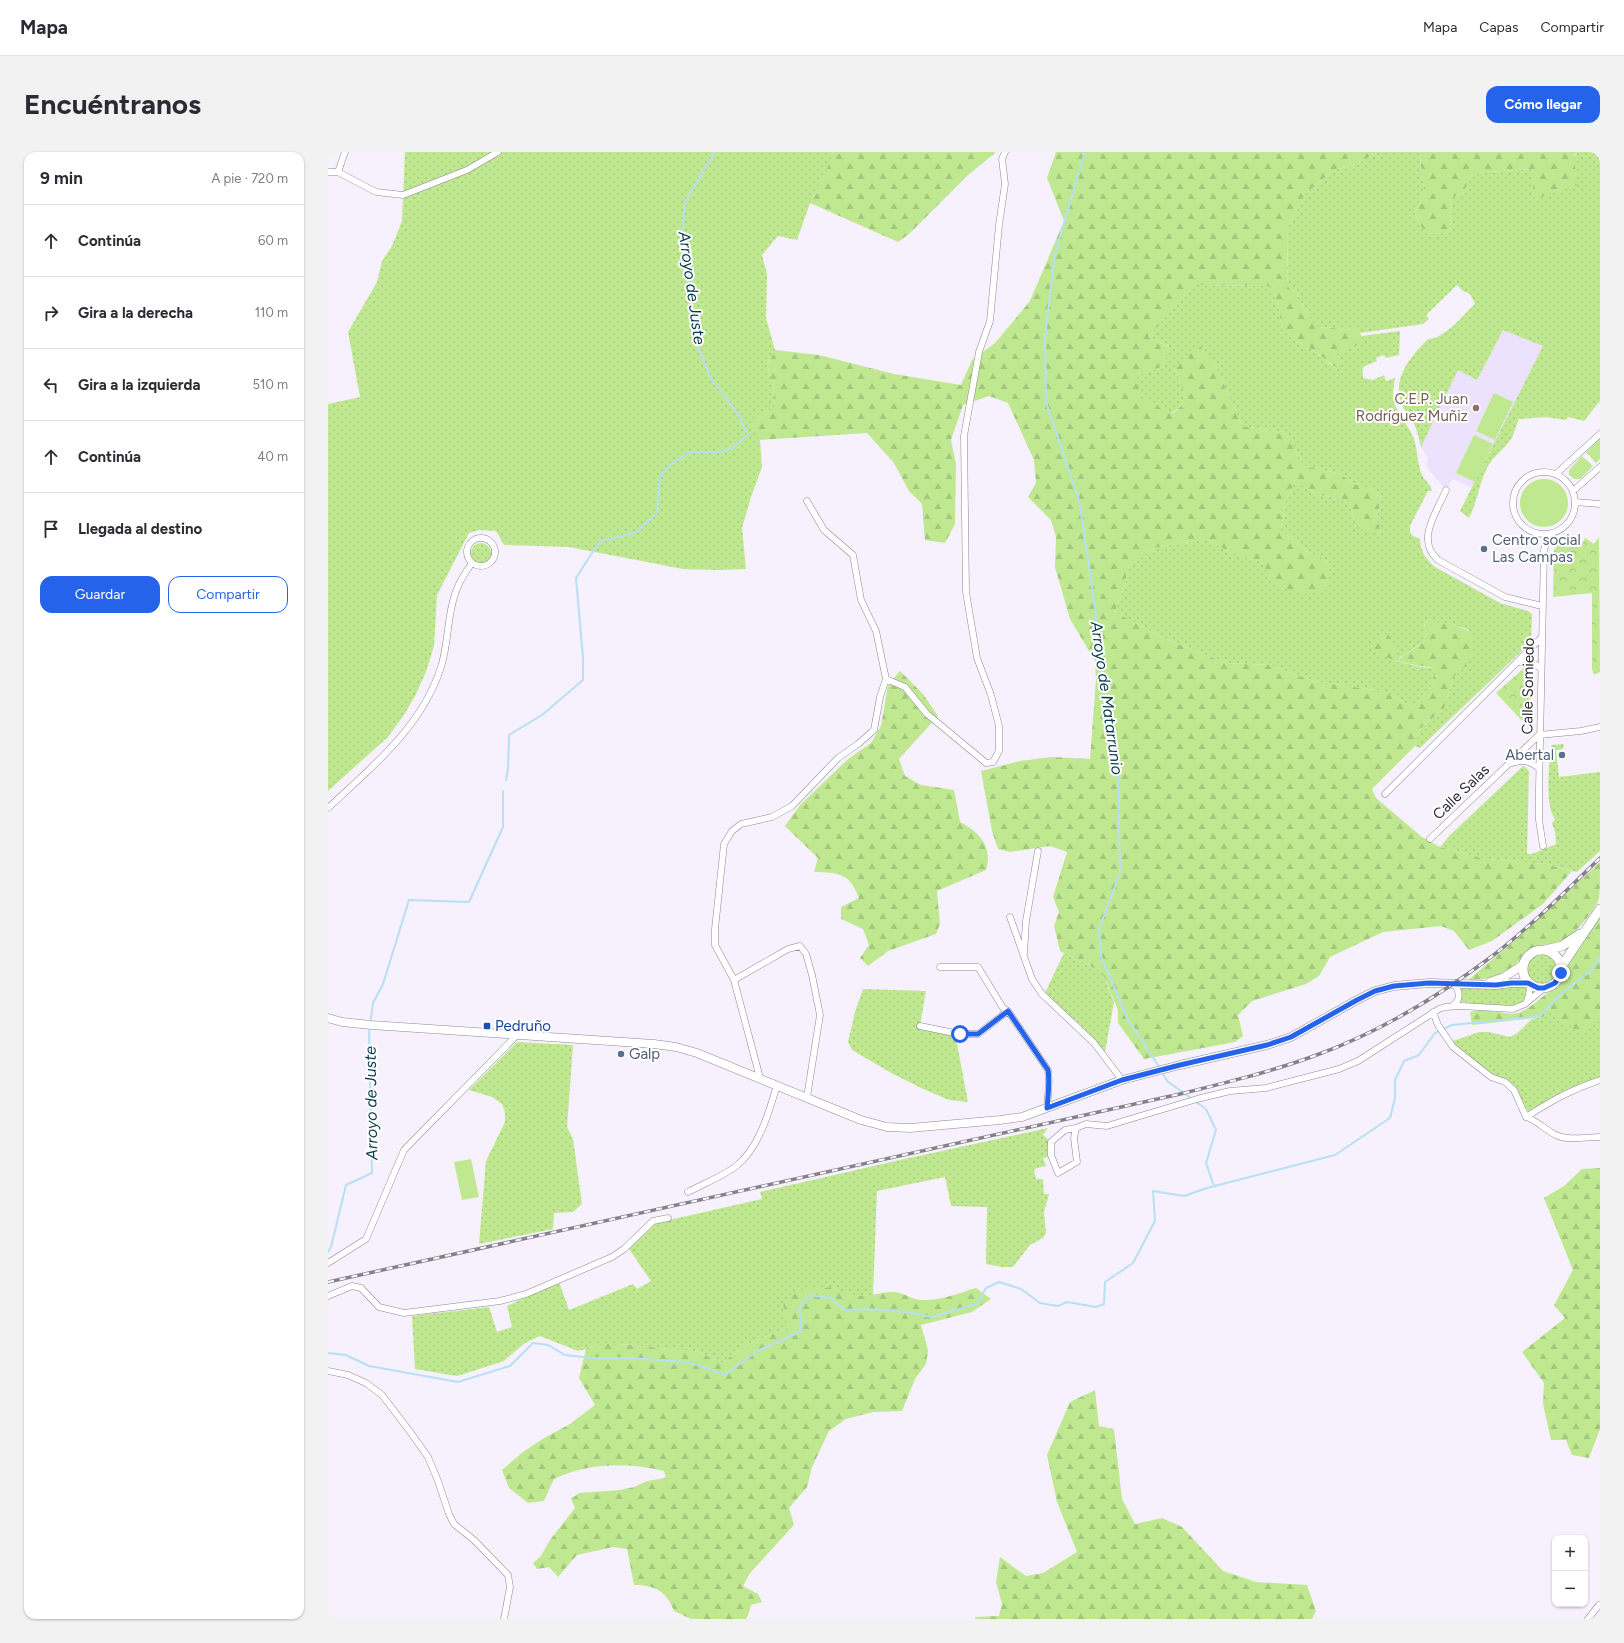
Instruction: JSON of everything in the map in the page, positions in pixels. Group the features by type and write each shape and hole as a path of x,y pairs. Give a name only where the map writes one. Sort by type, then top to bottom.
{"main road":[{"path":"1561,967 1600,909"},
{"path":"1545,950 1552,952 1558,959 1561,967 1561,973 1555,983 1544,988 1529,984 1523,972 1523,965 1526,958 1531,953 1538,950 1562,946 1587,928"}],"street":[{"path":"338,172 345,152"},
{"path":"328,172 338,172 376,192 403,196 467,170 498,152"},
{"path":"886,679 905,687 927,714 986,763 993,762 998,751 999,726 991,695 977,658 966,592 964,436 979,352 990,321 999,225 1006,184 1002,159 1006,152"},
{"path":"1556,474 1600,434"},
{"path":"1573,491 1600,467"},
{"path":"1546,472 1556,474 1567,482 1573,491 1575,502 1572,516 1567,525 1557,532 1540,534 1525,527 1518,519 1514,510 1514,496 1521,483 1532,475 1546,472"},
{"path":"1446,490 1427,534 1427,544 1430,552 1438,560 1497,593 1516,601 1542,606"},
{"path":"760,1078 734,980 715,945 715,929 724,844 732,831 741,824 772,817 792,806 838,758 858,744 874,730 880,697 886,679 876,631 861,600 853,555 824,530 807,501"},
{"path":"1575,502 1600,504"},
{"name":"Calle Somiedo","path":"1540,534 1544,550"},
{"name":"Calle Somiedo","path":"1543,846 1539,820 1542,606 1544,550 1549,534"},
{"path":"476,538 483,538 490,541 494,546 496,553 493,560 486,566 480,567 472,563 467,556 466,551 471,542 476,538"},
{"path":"328,808 396,743 424,706 441,667 446,647 453,601 462,576 472,563"},
{"path":"1385,794 1542,638"},
{"path":"1518,662 1533,662 1541,669"},
{"path":"1540,735 1581,731 1600,727"},
{"name":"Calle Salas","path":"1430,839 1540,735"},
{"name":"Calle Salas","path":"1510,763 1521,760 1528,761 1539,768"},
{"path":"1024,956 1026,921 1038,852"},
{"path":"1010,917 1032,979 1042,994 1094,1043 1122,1080"},
{"path":"734,980 788,948 800,946 806,954 820,1015 806,1097"},
{"path":"1484,984 1504,977 1523,965"},
{"path":"940,967 978,967 1003,1008 1008,1011 1048,1070 1050,1080 1047,1108"},
{"path":"1452,1006 1458,1001 1459,997 1455,983"},
{"path":"328,1018 370,1025 649,1043 676,1047 697,1052 861,1120 887,1127 910,1128 1000,1120 1022,1116 1122,1080 1165,1068 1267,1045 1291,1037 1375,991 1394,986 1455,983 1529,984 1529,995 1525,1004"},
{"path":"1076,1128 1074,1138 1077,1162 1058,1174 1051,1155 1051,1142 1065,1130 1086,1124 1107,1126 1188,1101 1230,1091 1266,1088 1339,1069 1358,1061 1433,1012 1445,1007 1452,1006 1513,1009 1525,1004 1544,988"},
{"path":"920,1026 960,1034 978,1034 1008,1011"},
{"path":"1433,1012 1438,1025 1453,1047 1491,1077 1506,1082 1514,1090 1526,1117 1536,1120 1555,1134 1565,1138 1600,1137"},
{"path":"328,1263 366,1239 404,1150 517,1035"},
{"path":"1526,1117 1554,1098 1600,1080"},
{"path":"688,1192 735,1167 743,1159 750,1150 768,1117 777,1084"},
{"path":"328,1296 352,1286 362,1288 379,1307 404,1313 500,1301 526,1294 612,1257 624,1249 653,1221 668,1218"},
{"path":"328,1371 348,1375 366,1383 382,1395 412,1433 428,1457 438,1481 448,1514 454,1524 474,1540 508,1575 510,1587 504,1619"},
{"path":"1588,1619 1599,1605"}],"shaded area":[{"name":"C.E.P. Juan Rodríguez Muñiz","path":"1503,330 1543,346 1472,488 1453,479 1446,490 1428,469 1426,464 1428,459 1421,447 1458,370 1477,380"}],"green space":[{"path":"405,152 833,152 831,162 810,203 797,240 778,236 762,255 767,274 766,318 775,350 767,366 773,382 775,409 752,429 760,440 762,467 742,528 746,569 683,569 569,547 504,545 496,531 479,530 469,533 437,595 434,646 426,672 415,696 404,715 388,737 328,791 328,404 360,397 348,332 377,282 382,261 392,246 402,221"},
{"path":"833,152 995,153 968,175 909,234 898,242 810,203 830,162"},
{"path":"1056,152 1378,152 1355,165 1334,170 1306,193 1287,228 1288,287 1297,293 1307,315 1318,327 1359,330 1364,342 1334,356 1344,361 1338,369 1310,348 1297,342 1282,329 1278,304 1272,286 1194,285 1148,337 1170,347 1164,366 1138,375 1139,397 1172,414 1187,401 1175,369 1198,344 1215,364 1242,426 1284,432 1304,466 1340,474 1362,489 1370,489 1381,498 1377,517 1381,534 1370,533 1358,529 1350,506 1338,498 1320,495 1295,482 1286,499 1281,530 1305,550 1330,563 1328,589 1306,594 1272,584 1263,562 1233,554 1207,539 1154,548 1127,568 1126,583 1115,612 1164,638 1226,663 1269,665 1314,681 1382,691 1413,707 1432,684 1436,668 1404,663 1373,652 1372,641 1388,633 1399,659 1426,640 1424,619 1451,624 1469,631 1472,641 1472,654 1465,667 1453,677 1444,709 1420,728 1415,746 1372,789 1376,798 1422,837 1440,847 1485,859 1546,864 1572,871 1543,904 1492,941 1469,950 1454,931 1441,926 1383,932 1330,957 1319,976 1306,984 1252,1001 1238,1015 1243,1036 1235,1042 1144,1059 1118,1023 1118,1010 1102,972 1060,951 1054,926 1059,912 1053,897 1067,852 1050,846 1010,852 998,849 992,831 981,771 1020,761 1052,757 1090,759 1096,680 1095,661 1070,619 1055,567 1056,537 1051,520 1028,497 1036,483 1034,460 1008,403 989,396 963,405 951,440 956,464 955,524 945,543 925,540 922,504 909,491 894,463 867,433 760,440 752,430 753,415 775,409 773,382 767,366 775,350 819,355 894,374 961,385 972,360 995,343 1030,301 1064,221 1047,178"},
{"path":"1378,152 1419,152 1424,190 1415,214 1425,234 1450,233 1451,198 1463,193 1472,175 1485,172 1533,169 1534,199 1578,152 1600,152 1600,401 1584,421 1568,417 1566,420 1546,417 1519,419 1511,439 1487,468 1469,518 1460,511 1543,346 1503,330 1477,380 1458,370 1421,447 1415,426 1401,403 1399,390 1402,373 1416,351 1428,339 1434,338 1447,331 1475,304 1470,294 1463,291 1457,285 1426,315 1429,319 1423,324 1360,333 1359,330 1318,327 1307,315 1297,293 1288,287 1287,228 1306,193 1334,170 1355,165"},
{"path":"1419,152 1578,152 1574,155 1577,185 1534,199 1532,169 1485,172 1472,175 1463,193 1451,198 1450,233 1425,234 1415,214 1424,190"},
{"path":"1194,285 1272,286 1278,304 1282,329 1297,342 1310,348 1337,369 1334,356 1363,342 1361,336 1400,331 1399,355 1386,358 1384,355 1376,358 1377,361 1365,366 1362,369 1363,378 1373,380 1384,375 1386,381 1395,378 1393,395 1394,402 1414,439 1420,470 1432,491 1428,491 1410,526 1410,532 1413,536 1420,539 1424,554 1435,567 1500,603 1528,611 1532,614 1531,642 1420,748 1415,746 1420,728 1444,709 1453,677 1465,667 1469,630 1451,624 1424,620 1426,640 1395,661 1421,667 1437,668 1432,684 1413,707 1382,691 1314,681 1269,665 1226,663 1164,638 1115,612 1126,583 1127,568 1154,548 1207,539 1233,554 1263,562 1330,563 1305,550 1281,530 1286,499 1295,482 1320,495 1338,498 1350,506 1358,529 1381,534 1377,517 1381,498 1370,489 1362,489 1340,474 1304,466 1284,432 1242,426 1215,364 1175,369 1187,401 1171,414 1138,397 1138,375 1164,366 1169,346 1148,337"},
{"path":"1494,393 1513,402 1495,440 1476,431"},
{"path":"1474,435 1493,444 1475,482 1456,473"},
{"path":"1600,439 1600,459 1596,463 1586,452"},
{"path":"1582,456 1593,466 1580,479 1574,479 1569,475 1569,470"},
{"path":"1539,479 1549,479 1558,483 1564,489 1568,498 1568,508 1564,517 1558,523 1549,527 1539,527 1530,523 1524,517 1520,508 1520,498 1524,489 1530,483"},
{"path":"1599,537 1600,672 1594,675 1592,669 1592,593 1553,597 1554,550 1560,544 1566,542 1580,547 1585,538 1594,544"},
{"path":"477,543 485,543 491,549 491,557 485,563 477,563 471,557 471,549"},
{"path":"1525,667 1529,669 1531,673 1530,729 1496,693"},
{"path":"900,671 923,694 938,716 899,759 905,776 921,785 954,790 960,822 973,830 983,841 988,854 988,862 986,870 937,891 940,924 936,934 888,951 868,966 860,958 869,945 863,929 841,919 841,907 859,898 855,889 847,879 842,876 830,873 814,872 818,858 785,826 800,805 848,759 871,743 881,726 888,685"},
{"path":"1564,744 1563,749 1556,750 1559,777 1600,772 1600,851 1577,872 1546,864 1485,859 1440,847 1449,836 1523,766 1529,771 1527,854 1532,854 1556,844 1555,832 1552,823 1555,819 1550,804 1548,785 1550,748 1552,745"},
{"path":"1600,862 1599,899 1588,917 1570,936 1559,943 1535,946 1510,969 1498,975 1486,979 1467,981 1521,935"},
{"path":"1600,916 1600,921 1572,959 1565,974 1562,971"},
{"path":"1600,921 1600,1016 1597,1023 1581,1032 1571,1029 1569,1024 1558,1020 1550,1012 1543,1017 1472,1025 1470,1012 1481,1010 1513,1014 1521,1012 1558,986 1572,959"},
{"path":"1064,953 1102,972 1114,1002 1105,1052 1084,1028 1045,993"},
{"path":"1541,954 1547,955 1555,963 1555,975 1547,983 1541,984 1535,983 1527,975 1526,969 1527,963 1535,955"},
{"path":"1521,986 1526,988 1527,991 1524,999 1518,1004 1499,1005 1461,1002 1461,988"},
{"path":"863,989 926,991 920,1026 955,1033 968,1102 949,1100 921,1088 893,1074 852,1050 848,1042 855,1012"},
{"path":"1550,1012 1597,1023 1600,1016 1600,1078 1564,1091 1529,1112 1522,1103 1517,1089 1510,1083 1490,1073 1456,1046 1453,1041 1479,1032 1488,1032 1510,1037 1516,1034 1532,1019 1543,1017"},
{"path":"517,1042 573,1045 567,1127 573,1139 582,1204 573,1212 554,1213 553,1229 479,1244 486,1161 505,1122 505,1112 502,1104 492,1097 469,1090"},
{"path":"1048,1128 1043,1135 1049,1140 1047,1148 1048,1157 1043,1158 1046,1166 1034,1169 1036,1179 1043,1179 1044,1194 1049,1194 1044,1212 1046,1233 1043,1238 1030,1245 1013,1267 1002,1267 986,1264 987,1207 951,1206 945,1177 877,1191 873,1295 852,1296 834,1287 787,1328 748,1344 722,1363 699,1352 619,1344 598,1344 578,1351 540,1336 525,1343 504,1361 457,1376 415,1369 412,1316 489,1307 497,1332 512,1327 507,1306 559,1282 569,1310 633,1284 637,1289 651,1281 629,1249 656,1223 762,1199 760,1192"},
{"path":"471,1159 479,1197 462,1200 454,1162"},
{"path":"1600,1168 1600,1429 1589,1458 1572,1455 1566,1440 1551,1440 1543,1404 1544,1383 1522,1352 1565,1318 1554,1305 1573,1270 1544,1198 1564,1186 1582,1169"},
{"path":"834,1287 850,1295 863,1296 893,1292 922,1300 943,1298 976,1288 991,1299 972,1312 921,1325 928,1350 926,1364 915,1379 902,1411 873,1412 846,1419 829,1431 812,1467 807,1487 789,1508 794,1525 750,1573 743,1586 758,1594 762,1602 751,1605 746,1619 691,1619 674,1611 668,1598 659,1590 648,1586 634,1585 627,1549 613,1547 577,1555 558,1577 549,1567 537,1569 533,1563 541,1556 550,1540 575,1508 571,1499 579,1493 620,1490 634,1487 647,1481 666,1478 664,1471 650,1468 622,1465 594,1467 554,1479 544,1501 528,1503 509,1488 502,1470 523,1452 544,1438 570,1424 595,1405 579,1378 586,1349 598,1344 619,1344 699,1352 722,1363 748,1344 787,1328 783,1302 800,1290"},
{"path":"1095,1390 1099,1426 1114,1429 1122,1499 1135,1524 1162,1518 1182,1527 1223,1571 1256,1582 1307,1585 1316,1611 1312,1619 975,1619 975,1617 999,1616 1002,1604 996,1582 1000,1557 1026,1576 1043,1573 1077,1552 1057,1502 1047,1455 1070,1402"}],"waterway":[{"name":"Arroyo de Juste","path":"506,780 508,769 509,735 542,715 583,680 583,658 576,578 599,542 637,532 657,513 660,476 671,464 691,452 716,452 731,449 748,434 736,411 711,379 697,345 682,234 685,202 715,152"},
{"name":"Arroyo de Matarrunio","path":"1085,152 1055,254 1045,337 1046,402 1079,500 1095,606 1105,709 1118,772 1120,873 1099,929 1101,956 1127,1018 1160,1068"},
{"name":"Arroyo de Juste","path":"371,1019 373,1003 383,984 409,900 469,902 503,827 503,791"},
{"path":"328,1353 346,1355 369,1366 458,1382 510,1366 533,1343 548,1345 565,1355 591,1358 631,1358 684,1362 698,1365 725,1375 757,1351 800,1332 801,1321 799,1308 810,1295 831,1298 845,1310 868,1309 907,1312 931,1317 977,1304 986,1288 999,1282 1021,1289 1040,1303 1058,1306 1067,1302 1096,1307 1104,1304 1105,1282 1133,1263 1155,1221 1153,1191 1184,1196 1207,1188 1335,1155 1390,1118 1395,1098 1395,1080 1404,1061 1419,1055 1435,1033 1452,1025 1540,1016 1562,993 1593,969 1600,956"},
{"name":"Arroyo de Juste","path":"328,1252 331,1247 346,1185 372,1173 369,1031"},
{"name":"Arroyo de Matarrunio","path":"1162,1072 1167,1081 1206,1109 1216,1130 1206,1163 1214,1186"}],"railway":[{"path":"328,1282 1180,1094 1247,1077 1297,1062 1338,1047 1362,1036 1408,1012 1453,984 1495,954 1549,908 1600,858"}],"place":[{"name":"C.E.P. Juan Rodríguez Muñiz","path":"1476,408"},
{"name":"Centro social Las Campas","path":"1484,549"},
{"name":"Abertal","path":"1562,755"},
{"name":"Pedruño","path":"487,1026"},
{"name":"Galp","path":"621,1054"}],"route":[{"path":"960,1034 978,1034 1008,1011 1048,1070 1050,1080 1047,1108 1122,1080 1267,1045 1291,1037 1375,991 1394,986 1429,983 1496,985 1528,983 1538,988 1544,988 1555,983 1561,973"}]}
